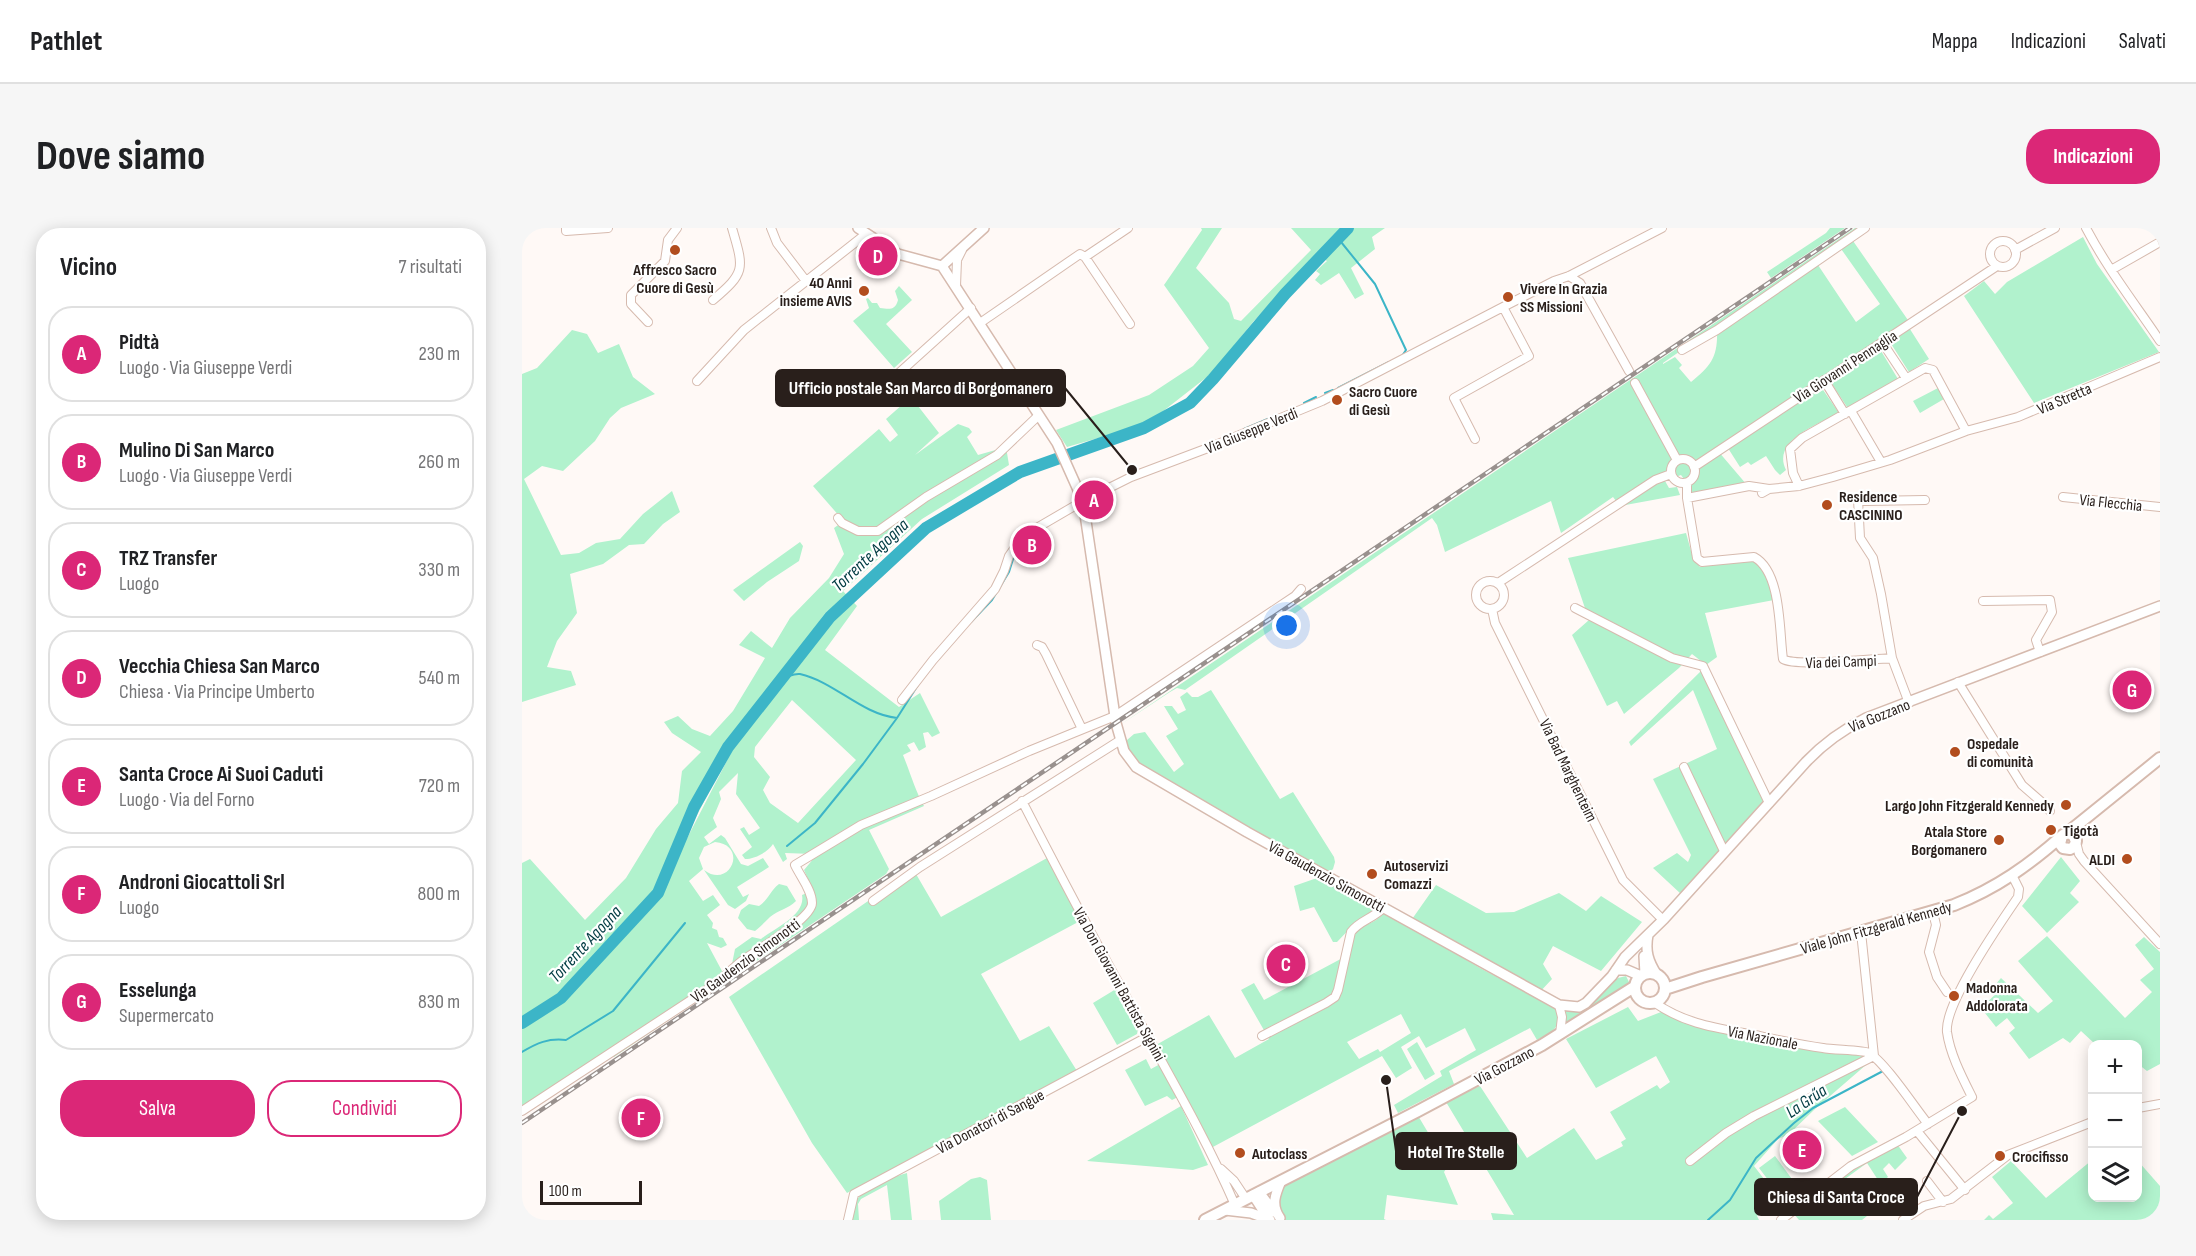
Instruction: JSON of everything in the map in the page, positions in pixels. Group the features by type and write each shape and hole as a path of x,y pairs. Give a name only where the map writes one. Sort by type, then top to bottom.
{"main road":[{"path":"2069,842 2080,824 2160,758"},
{"name":"Viale John Fitzgerald Kennedy","path":"1665,989 1933,912 1972,898 2041,856 2069,842"},
{"path":"1658,976 1665,989 1662,997 1655,1003 1644,1002 1639,983 1658,976"},
{"name":"Viale John Fitzgerald Kennedy","path":"1658,976 1667,979 1702,977"},
{"name":"Via Gozzano","path":"1281,1181 1447,1096 1560,1034 1639,983"},
{"path":"1204,1220 1281,1181"}],"street":[{"path":"566,228 566,231 608,228"},
{"path":"648,322 631,304 631,294 665,261 668,240 677,228"},
{"path":"712,300 737,278 740,270 742,262 732,228"},
{"path":"771,228 777,243 806,281"},
{"path":"697,381 744,330 865,234 877,228"},
{"path":"865,234 898,254 942,266 984,228"},
{"path":"1085,257 1128,228"},
{"name":"Via Giuseppe Verdi","path":"902,700 933,660 995,589 1009,556 1023,536 1083,501 1144,471 1208,448 1322,401 1662,228"},
{"path":"1682,350 1717,330 1865,228"},
{"path":"2015,250 2055,228"},
{"path":"2086,228 2101,257 2160,341"},
{"path":"1999,242 2008,243 2015,250 2016,255 2007,267 1996,266 1990,258 1991,249 1999,242"},
{"path":"2111,270 2160,242"},
{"path":"956,286 957,260 963,249"},
{"path":"980,323 1080,254 1085,257 1130,324"},
{"name":"Via Gaudenzio Simonotti","path":"942,266 1057,443 1083,501 1119,741 1129,759 1143,772 1559,1005 1570,1007"},
{"name":"Via Giovanni Pennaglia","path":"1694,467 1996,266"},
{"path":"1569,276 1580,283 1629,371"},
{"path":"1475,439 1454,398 1529,356 1503,307"},
{"path":"900,373 971,308"},
{"path":"1882,342 1906,378"},
{"name":"Via Stretta","path":"1687,498 1749,486 1766,491 1799,486 1881,462 1966,431 2027,414 2160,357"},
{"path":"1799,486 1792,473 1790,449 1802,438 1925,368 1933,370 1966,431"},
{"path":"1824,380 1881,462"},
{"path":"1636,384 1677,460"},
{"path":"838,518 842,523 858,531 878,531 926,497 997,455 1038,416"},
{"path":"1685,459 1694,467 1693,478 1687,483 1679,483 1671,474 1671,466 1677,460 1685,459"},
{"path":"1498,583 1502,587 1504,596 1501,604 1492,609 1480,604 1477,592 1485,582 1498,583 1655,480 1671,474"},
{"name":"Via dei Campi","path":"1687,483 1687,498 1697,558 1702,562 1755,556 1767,568 1780,622 1783,659 1787,662 1892,658"},
{"name":"Via Flecchia","path":"2063,497 2160,507"},
{"path":"1909,703 1892,658 1873,558 1860,538 1858,499 1867,501 1925,500"},
{"path":"1115,716 1158,685 1295,596 1301,589"},
{"path":"1983,601 2050,600 2052,612 2036,640 2040,652"},
{"name":"Via Gozzano","path":"1570,1007 1579,1007 1586,1003 1614,973 1624,957 1663,920 1824,743 1843,729 1958,682 2160,606"},
{"path":"1575,608 1672,658 1703,666 1769,803"},
{"name":"Via Bad Marghenteim","path":"1492,609 1495,624 1623,880 1663,920"},
{"path":"1037,645 1042,647 1046,654 1082,729"},
{"path":"1958,682 2022,785 2050,811"},
{"name":"Via Gaudenzio Simonotti","path":"522,1111 717,983 741,962 802,918 811,909 812,902 795,865 861,825 1115,716"},
{"path":"873,901 920,867 1119,741"},
{"path":"1684,767 1725,851"},
{"name":"Via Don Giovanni Battista Signini","path":"1022,801 1218,1166 1230,1207"},
{"path":"2069,842 2108,889 2160,944"},
{"path":"1781,1220 1851,1166 1917,1131 1972,1097 1949,1040 1947,1025 1961,988 1979,954 2018,897 2019,889 2012,875"},
{"path":"1262,1036 1335,997 1351,932 1356,925 1375,917 1384,907"},
{"path":"1933,912 1936,925 1929,952 1937,977 1947,992"},
{"path":"1861,932 1874,1056 1928,1124"},
{"path":"1648,934 1647,956 1658,976"},
{"path":"1639,983 1644,942 1648,934"},
{"path":"1614,973 1627,970 1639,983"},
{"name":"Via Nazionale","path":"1655,1003 1673,1015 1700,1025 1842,1051 1866,1051 1874,1056"},
{"path":"1559,1005 1562,1017 1560,1034"},
{"name":"Via Donatori di Sangue","path":"848,1220 854,1194 1149,1036"},
{"path":"1690,1161 1726,1133 1754,1116 1874,1056"},
{"path":"2142,1107 2160,1104"},
{"path":"1903,1220 1924,1206 1943,1202 1965,1190 2008,1155 2088,1124"},
{"path":"1917,1131 1965,1190"},
{"name":"Via Don Giovanni Battista Signini","path":"1218,1166 1252,1195"},
{"path":"1276,1219 1274,1202 1281,1181"},
{"path":"1927,1181 1943,1202"},
{"path":"1252,1195 1262,1212 1276,1219"},
{"path":"1230,1207 1276,1219"},
{"path":"1791,1212 1797,1220"}],"green space":[{"path":"1201,228 1222,228 1196,268 1229,303 1234,319 1241,321 1311,250 1291,228 1385,228 1372,237 1375,249 1351,268 1364,294 1355,299 1339,273 1321,285 1315,280 1320,274 1316,271 1327,261 1316,254 1253,322 1212,373 1162,412 1133,428 1067,447 1056,430 1149,395 1193,366 1209,348 1164,285 1202,230"},
{"path":"1830,228 1845,228 1771,278 1767,272 1826,233"},
{"path":"1858,228 1663,363 1675,357 1682,365 1679,368 1691,382 1704,371 1712,360 1716,347 1717,330 1816,262 1856,322 1880,304 1839,246 1851,238 1910,323 1908,326 1929,359 1909,372 1888,339 1878,346 1898,379 1849,410 1828,378 1819,384 1839,413 1799,434 1791,442 1785,450 1783,459 1786,470 1780,475 1766,456 1751,465 1748,462 1740,467 1726,445 1718,451 1747,485 1687,498 1687,483 1681,475 1665,481 1669,488 1677,487 1680,495 1620,506 1613,497 1561,533 1551,501 1445,552 1437,525 1432,518 1185,690 1177,688 1120,725"},
{"path":"2083,237 2097,264 2159,352 2034,403 1964,296 1984,281 1995,294 2007,282"},
{"path":"899,286 912,300 886,324 912,352 894,368 853,321 869,308 866,299 868,298 872,303 877,303 880,308 893,308 897,304 895,291"},
{"path":"572,330 587,334 598,353 619,344 633,377 655,394 621,408 610,418 595,441 563,471 542,466 524,479 561,555 579,553 596,543 620,539 643,514 672,491 680,512 663,524 644,544 629,545 603,564 570,574 577,613 557,641 547,667 571,671 576,685 522,702 522,374 537,368"},
{"path":"1938,388 1944,399 1920,413 1913,401"},
{"path":"911,397 939,433 915,455 958,424 969,428 972,432 967,437 978,455 1006,447 1009,465 922,519 843,591 857,606 825,650 899,707 920,693 940,733 932,737 928,732 923,733 926,747 919,751 914,742 907,745 911,751 903,755 924,806 869,830 889,869 886,874 614,1057 611,1056 730,974 810,914 812,888 804,870 814,858 813,854 785,853 787,859 783,862 773,844 768,850 749,859 745,859 742,855 752,847 740,829 744,827 749,835 760,828 736,794 738,773 719,792 721,799 713,818 717,827 704,837 709,844 721,835 741,864 748,866 763,858 769,867 737,887 743,897 749,894 746,901 735,909 728,905 704,870 713,875 728,871 733,857 731,850 725,845 715,842 704,847 699,858 703,869 689,881 703,901 713,895 720,905 707,915 713,923 712,928 717,930 719,937 723,938 727,945 721,948 707,943 722,971 721,977 522,1108 522,1024 562,998 659,893 735,745 832,603 734,744 657,892 561,997 522,1022 522,863 530,859 585,920 626,878 656,829 678,803 682,771 701,752 672,733 664,722 678,716 692,729 710,736 733,711 765,658 739,645 751,631 772,648 790,618 829,578 844,554 834,528 841,523 841,518 813,486 879,429 890,442 898,435 886,419","holes":["792,700 856,760 798,823 770,803 763,790 770,777 754,757 755,747"]},
{"path":"1686,533 1693,558 1700,567 1748,559 1757,561 1766,574 1774,600 1705,613 1717,657 1706,665 1692,654 1679,668 1624,714 1617,701 1607,706 1572,635 1589,620 1568,558"},
{"path":"800,542 803,546 799,561 767,582 744,601 733,590"},
{"path":"1702,670 1764,800 1681,894 1653,868 1677,853 1688,862 1691,855 1653,779 1717,749 1693,690 1631,746 1629,742"},
{"path":"1211,690 1280,799 1293,792 1334,857 1333,869 1326,876 1129,759 1121,732 1127,740 1134,734 1145,732 1174,772 1184,764 1166,736 1178,729 1164,706 1172,706 1178,714 1186,710 1180,697 1187,692 1192,697 1198,697"},
{"path":"2061,857 2080,881 2070,893 2079,902 2047,933 2022,906"},
{"path":"1047,858 1080,921 981,974 1020,1041 1049,1026 1077,1071 847,1193 812,1143 729,997 871,899 873,905 916,874 941,917"},
{"path":"1317,878 1373,908 1371,914 1358,920 1337,942 1333,942 1314,907 1300,911 1294,886"},
{"path":"779,884 787,886 796,901 773,915 755,931 747,929 738,918 741,910 749,904 759,906"},
{"path":"1436,885 1486,913 1514,912 1559,893 1586,911 1601,896 1642,922 1601,971 1553,946 1543,964 1552,979 1538,994 1410,922"},
{"path":"807,893 810,903 801,917 732,964 735,949 752,937 761,939 788,920 799,909 802,895"},
{"path":"1386,911 1480,968 1557,1009 1556,1026 1537,1040 1530,1028 1449,1071 1454,1084 1398,1113 1394,1105 1442,1076 1440,1071 1476,1050 1465,1028 1426,1048 1419,1036 1401,1047 1412,1068 1396,1078 1382,1056 1211,1148 1156,1045 1209,1015 1235,1058 1269,1039 1241,990 1254,983 1264,1000 1350,954 1352,942 1359,929 1379,918","holes":["1401,1014 1411,1033 1380,1052 1378,1049 1359,1059 1347,1042"]},
{"path":"2047,936 2125,1018 2152,992 2140,980 2154,969 2135,945 2144,937 2160,952 2160,1064 2147,1071 2142,1067 2142,1040 2091,1040 2081,1031 2070,1043 2063,1038 2029,1059 2009,1033 2015,1028 2007,1018 1996,1027 1981,1008 2000,990 1995,985 2001,978 2038,1013 2053,1001 2018,961"},
{"path":"1626,976 1630,984 1565,1028 1564,1009 1586,1006 1618,978"},
{"path":"1116,989 1138,1029 1137,1034 1117,1045 1093,1003"},
{"path":"1628,1007 1638,1021 1661,1012 1683,1022 1871,1056 1726,1133 1874,1058 1788,1135 1778,1139 1754,1166 1778,1197 1757,1216 1759,1220 1493,1220 1491,1213 1514,1215 1446,1102 1480,1086 1527,1158 1574,1128 1596,1160 1623,1146 1621,1142 1626,1139 1610,1112 1657,1085 1660,1089 1670,1082 1656,1056 1596,1088 1566,1039"},
{"path":"1417,1042 1435,1074 1425,1080 1407,1049"},
{"path":"1146,1059 1151,1069 1160,1064 1178,1097 1172,1100 1167,1096 1145,1106 1125,1070"},
{"path":"1181,1106 1208,1165 1193,1170 1087,1161"},
{"path":"1845,1107 1878,1142 1852,1156 1818,1121"},
{"path":"1417,1114 1448,1166 1444,1172 1458,1205 1387,1195 1384,1219 1386,1220 1285,1220 1278,1203 1283,1185"},
{"path":"1897,1144 1907,1158 1895,1170 1889,1163 1883,1169 1888,1177 1882,1182 1878,1180 1867,1163 1838,1184 1845,1193 1848,1191 1867,1216 1862,1220 1799,1220 1793,1213 1851,1167"},
{"path":"1775,1156 1797,1186 1782,1198 1759,1168"},
{"path":"2011,1161 2046,1198 2088,1163 2088,1202 2142,1202 2142,1166 2160,1186 2160,1220 1984,1220 1989,1215 1993,1219 2013,1203 1992,1177"},
{"path":"907,1173 912,1220 891,1220 887,1185 861,1199 858,1204 859,1220 851,1220 855,1202 864,1193 882,1182"},
{"path":"980,1177 987,1180 991,1220 941,1220 939,1201 971,1179"}],"waterway":[{"name":"Torrente Agogna","path":"522,1023 561,998 658,893 694,807 728,747 830,617 926,528 1020,472 1144,428 1190,403 1285,294 1348,228"},
{"path":"1337,237 1375,284 1406,350 1402,356"},
{"path":"1338,388 1389,362"},
{"path":"1325,393 1333,390"},
{"path":"1304,403 1316,397"},
{"path":"1244,429 1277,415"},
{"path":"971,622 992,600 1009,572 1014,556 1032,534"},
{"path":"782,678 798,674 813,678 872,711 897,718"},
{"path":"787,846 815,823 863,764 918,685"},
{"path":"522,1052 543,1042 566,1040 613,1011 685,923"},
{"name":"La Grűa","path":"1708,1220 1730,1200 1756,1158 1794,1123 1813,1108 1883,1071"}],"railway":[{"path":"522,1123 1850,228"}],"place":[{"name":"Affresco Sacro Cuore di Gesù","path":"675,250"},
{"name":"Vecchia Chiesa San Marco","path":"878,256"},
{"name":"40 Anni insieme AVIS","path":"864,291"},
{"name":"Vivere In Grazia SS Missioni","path":"1508,297"},
{"name":"Sacro Cuore di Gesù","path":"1337,400"},
{"name":"Ufficio postale San Marco di Borgomanero","path":"1132,470"},
{"name":"Pidtà","path":"1094,500"},
{"name":"Residence CASCININO","path":"1827,505"},
{"name":"Mulino Di San Marco","path":"1032,545"},
{"name":"Esselunga","path":"2132,690"},
{"name":"Ospedale di comunità","path":"1955,752"},
{"name":"Largo John Fitzgerald Kennedy","path":"2066,805"},
{"name":"Tigotà","path":"2051,830"},
{"name":"Atala Store Borgomanero","path":"1999,840"},
{"name":"ALDI","path":"2127,859"},
{"name":"Autoservizi Comazzi","path":"1372,874"},
{"name":"TRZ Transfer","path":"1286,964"},
{"name":"Madonna Addolorata","path":"1954,996"},
{"name":"Hotel Tre Stelle","path":"1386,1080"},
{"name":"Chiesa di Santa Croce","path":"1962,1111"},
{"name":"Androni Giocattoli Srl","path":"641,1118"},
{"name":"Santa Croce Ai Suoi Caduti","path":"1802,1150"},
{"name":"Autoclass","path":"1240,1153"},
{"name":"Crocifisso","path":"2000,1156"}]}
